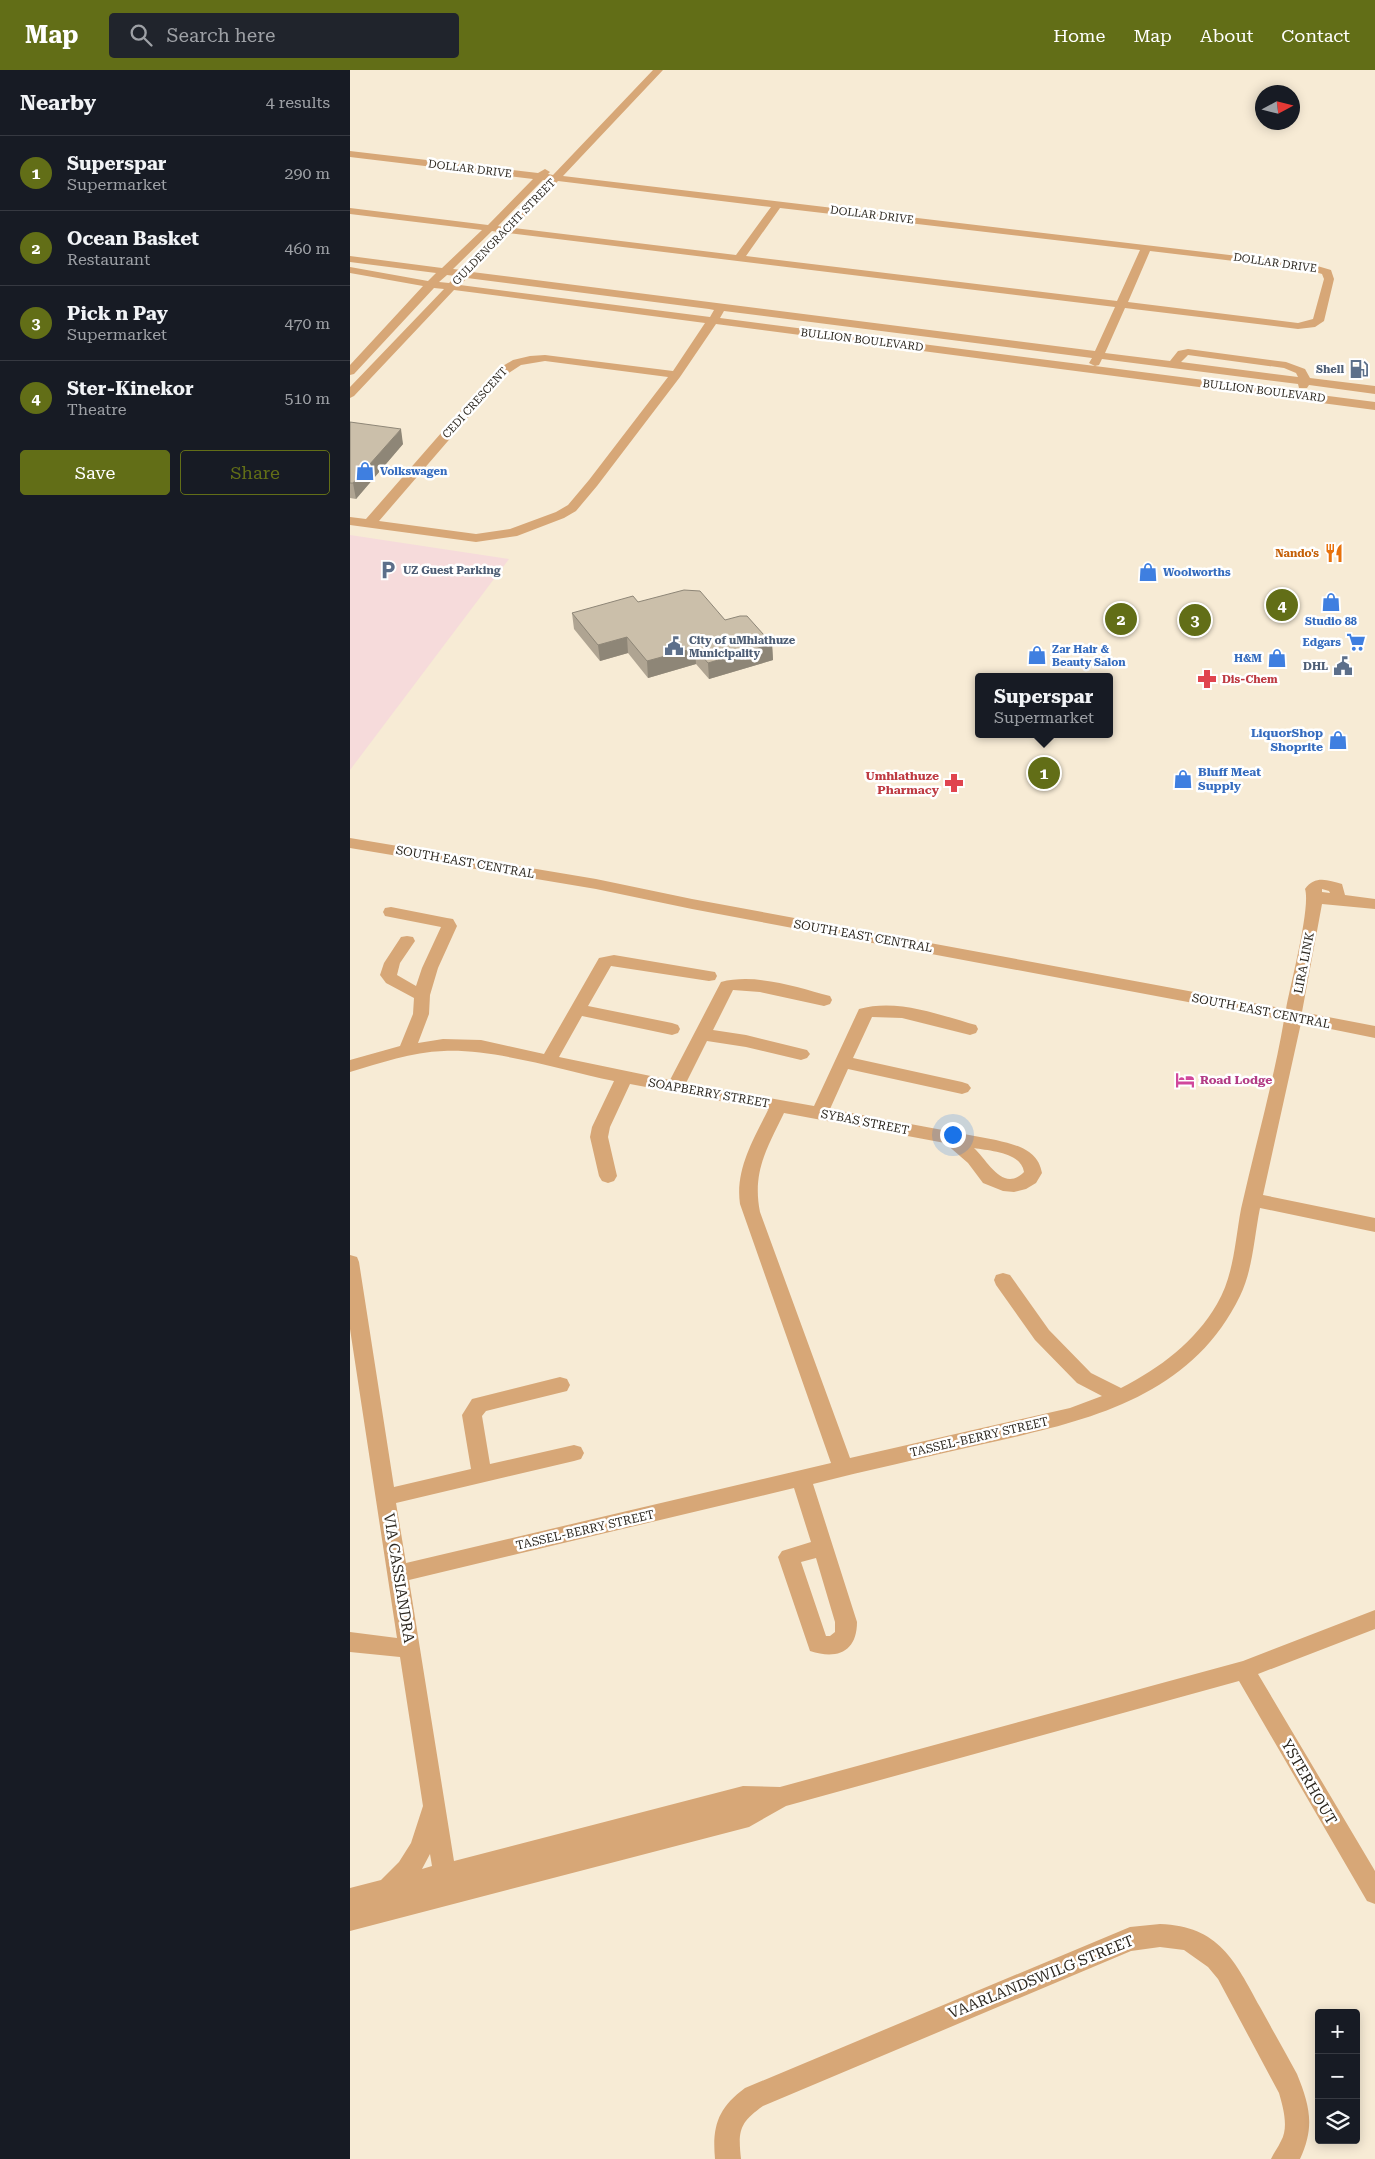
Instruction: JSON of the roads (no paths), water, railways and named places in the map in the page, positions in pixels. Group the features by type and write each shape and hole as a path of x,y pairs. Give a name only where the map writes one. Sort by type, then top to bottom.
{"street":[{"path":"601,115 645,70"},
{"name":"GULDENGRACHT STREET","path":"350,394 658,70"},
{"name":"DOLLAR DRIVE","path":"350,154 1147,247 1322,270 1329,275 1329,279 1318,321 1311,325 1298,326 350,211"},
{"name":"GULDENGRACHT STREET","path":"350,372 432,284 490,229 554,162"},
{"path":"740,257 778,204"},
{"path":"1092,370 1147,247"},
{"name":"BULLION BOULEVARD","path":"350,259 1172,364 1184,352 1205,354 1292,366 1300,371 1305,381 1375,390"},
{"name":"BULLION BOULEVARD","path":"350,270 432,284 1375,406"},
{"path":"388,278 412,291 412,299 408,311"},
{"path":"350,521 476,538 512,532 560,515 572,508 581,499 676,375 722,308"},
{"path":"704,335 725,329 757,326"},
{"name":"CEDI CRESCENT","path":"370,523 494,379 504,368 514,363 531,358 545,358 676,375"},
{"path":"1300,396 1305,381"},
{"name":"SOUTH EAST CENTRAL","path":"352,839 757,906 1295,1012 1375,1032"},
{"path":"1329,895 1375,896"},
{"path":"1329,895 1375,904"},
{"name":"LIRA LINK","path":"1295,1012 1313,920 1329,895"},
{"path":"391,912 447,923 449,926 430,968 422,995 421,1014 407,1050"},
{"path":"407,941 388,969 388,976 392,982 422,995"},
{"path":"549,1060 605,962 609,960 708,976"},
{"path":"675,1087 727,986 754,986 824,1000"},
{"path":"578,1010 672,1029"},
{"path":"820,1113 864,1014 875,1010 889,1010 970,1029"},
{"name":"SOUTH EAST CENTRAL","path":"1295,1012 1375,1022"},
{"name":"TASSEL-BERRY STREET","path":"398,1574 1071,1416 1122,1397 1159,1378 1180,1362 1215,1322 1237,1280 1252,1200 1295,1012"},
{"path":"701,1034 746,1041 801,1054"},
{"name":"SOAPBERRY STREET","path":"350,1066 372,1058 407,1050 443,1045 482,1046 624,1078 779,1105 763,1138 748,1179 747,1192 751,1212 843,1468"},
{"path":"844,1062 962,1088"},
{"path":"608,1176 599,1137 600,1127 624,1078"},
{"name":"SYBAS STREET","path":"779,1105 951,1138"},
{"path":"1252,1200 1375,1225"},
{"name":"VIA CASSIANDRA","path":"351,1274 447,1884"},
{"path":"1003,1280 1042,1335 1084,1378 1122,1397"},
{"path":"482,1474 472,1415 474,1410 479,1405 560,1385"},
{"path":"386,1497 574,1453"},
{"path":"801,1478 822,1548"},
{"path":"350,1899 386,1890 447,1884 749,1816 780,1797 1244,1670 1375,1619"},
{"path":"350,1642 410,1650"},
{"name":"YSTERHOUT","path":"1244,1670 1375,1893"},
{"path":"386,1890 417,1859 423,1848 434,1802"},
{"path":"350,1919 447,1884"},
{"name":"VAARLANDSWILG STREET","path":"728,2159 728,2128 732,2116 740,2107 754,2097 1130,1939 1168,1935 1185,1938 1202,1946 1227,1971 1288,2083 1295,2102 1297,2120 1296,2139 1284,2159"}],"place":[{"name":"Shell","path":"1359,369"},
{"name":"Volkswagen","path":"365,471"},
{"name":"Nando's","path":"1334,553"},
{"name":"UZ Guest Parking","path":"388,570"},
{"name":"Woolworths","path":"1148,572"},
{"name":"Studio 88","path":"1331,602"},
{"name":"Ster-Kinekor","path":"1282,605"},
{"name":"Ocean Basket","path":"1121,619"},
{"name":"Pick n Pay","path":"1195,620"},
{"name":"Edgars","path":"1356,642"},
{"name":"City of uMhlathuze Municipality","path":"674,646"},
{"name":"Zar Hair & Beauty Salon","path":"1037,655"},
{"name":"H&M","path":"1277,658"},
{"name":"DHL","path":"1343,666"},
{"name":"Dis-Chem","path":"1207,679"},
{"name":"LiquorShop Shoprite","path":"1338,740"},
{"name":"Superspar","path":"1044,773"},
{"name":"Bluff Meat Supply","path":"1183,779"},
{"name":"Umhlathuze Pharmacy","path":"954,783"},
{"name":"Road Lodge","path":"1185,1080"}]}
